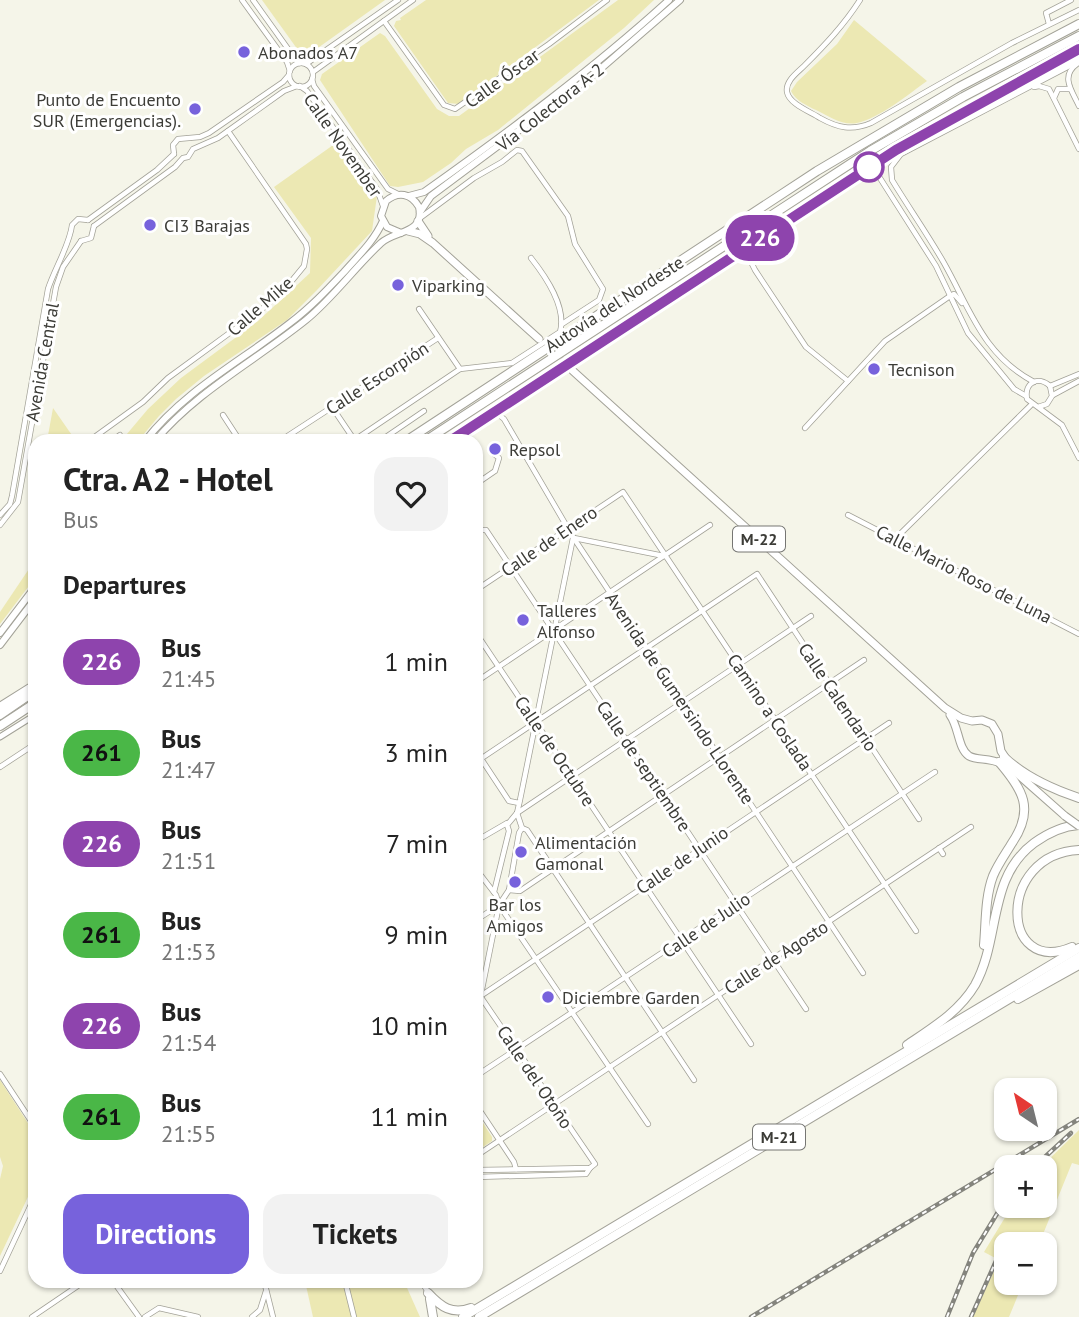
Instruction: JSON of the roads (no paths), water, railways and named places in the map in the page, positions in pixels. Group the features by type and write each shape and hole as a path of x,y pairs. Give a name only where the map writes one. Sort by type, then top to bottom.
{"highway":[{"name":"Autovía del Nordeste","path":"417,434 825,166 959,87 1079,24"},
{"name":"Autovía del Nordeste","path":"436,434 870,151 963,97 1079,36"},
{"path":"419,217 433,243"},
{"path":"405,232 420,234 433,243 539,340"},
{"name":"M-22","path":"573,370 945,708 972,721 982,720 992,724 998,734 1001,760"},
{"path":"0,711 28,693"},
{"path":"0,726 28,708"},
{"name":"M-22","path":"945,708 956,723 960,745 967,755 976,759 1001,760 1079,825"},
{"path":"960,735 972,721"},
{"path":"985,758 991,755 998,745"},
{"path":"1001,760 1046,785 1079,797"},
{"path":"979,974 991,884 996,869 1018,835 1024,815 1022,792 1001,760"},
{"path":"835,1094 947,1017 965,1000 987,952 998,900 1012,866 1037,841 1057,830 1079,825"},
{"path":"1079,850 1052,856 1035,868 1022,885 1016,910 1020,931 1033,946 1060,951 1079,945"},
{"name":"M-21","path":"463,1317 1079,945"},
{"name":"M-21","path":"479,1317 1079,957"},
{"path":"935,1044 1079,965"},
{"path":"428,1293 442,1307 463,1311 535,1274"},
{"path":"428,1293 433,1306 433,1317"}],"main road":[{"name":"Vía Colectora A-2","path":"409,196 424,192 512,129 597,63 669,0"},
{"name":"Vía Colectora A-2","path":"419,217 431,196 597,72 680,0"},
{"path":"151,434 166,415 186,398 301,314 370,243 383,221 383,206 390,198 409,196 416,203 419,217 405,232 387,237 309,318 223,379 161,434"},
{"path":"383,221 390,230 405,232"},
{"path":"0,633 28,596"},
{"path":"0,645 28,608"}],"street":[{"path":"242,0 286,62 291,82 298,86"},
{"path":"253,0 290,53 313,72"},
{"path":"174,154 175,142 182,138 200,137 218,128 279,85 294,65 303,63 398,0"},
{"path":"94,226 83,218 75,221 72,233 81,241 91,237 94,226 175,167 191,154 193,149 228,131 284,91 307,85 313,72 413,0"},
{"name":"Calle Óscar","path":"384,20 444,105 456,109 607,0"},
{"path":"860,0 839,30 787,87 792,100 842,128 861,127 871,123 1079,10"},
{"path":"1049,24 1046,13 1070,0"},
{"path":"461,434 898,152 1079,50"},
{"path":"898,152 1079,60"},
{"path":"1034,382 1003,360 982,335 944,263 892,180 891,167 898,152 1079,60"},
{"path":"1079,60 1069,71 1067,82 1079,106"},
{"name":"Calle November","path":"312,79 314,86 388,189 399,195"},
{"name":"Calle November","path":"298,86 307,91 377,189 383,206"},
{"path":"1023,90 1040,86 1049,89 1079,149"},
{"path":"1054,98 1058,89 1071,90"},
{"name":"Calle Mike","path":"99,434 143,402 168,378 261,310 304,266 306,244 228,131"},
{"path":"189,139 193,149"},
{"path":"419,217 474,177 502,162 517,150 522,151 568,216 575,244 603,289 599,300 562,324"},
{"path":"174,154 183,158"},
{"path":"88,220 157,170 174,154"},
{"path":"868,174 874,173 878,176 936,266 975,341 1014,389 1026,396 1031,405 1038,407 1062,425 1079,458"},
{"name":"Avenida Central","path":"0,515 10,504 12,496 48,289 72,233"},
{"name":"Avenida Central","path":"30,434 56,287 64,267 81,241"},
{"path":"775,243 753,258 751,262 755,270 806,347 848,381"},
{"path":"364,434 460,369 512,363 560,332 562,324 552,290 531,258"},
{"path":"805,428 885,341 954,294 967,310"},
{"path":"419,309 460,369"},
{"name":"Calle Escorpión","path":"292,434 438,338"},
{"path":"1050,386 1079,374"},
{"path":"1038,407 1049,402 1057,391 1079,381"},
{"path":"1026,396 1028,386 1034,382 1044,382 1050,386 1052,396"},
{"path":"1049,402 1053,417"},
{"path":"491,414 499,415 503,419 508,403"},
{"path":"895,539 1031,405"},
{"path":"332,407 349,434"},
{"path":"390,434 424,411"},
{"path":"223,415 235,434"},
{"name":"Avenida de Gumersindo Llorente","path":"503,419 567,528 863,973"},
{"name":"Avenida Central","path":"0,525 18,502 28,445"},
{"path":"483,479 495,471 499,458 493,453"},
{"name":"Calle de Enero","path":"483,585 623,492"},
{"name":"Camino a Coslada","path":"623,492 916,931"},
{"name":"Calle Mario Roso de Luna","path":"848,515 1079,634"},
{"path":"483,677 710,526"},
{"name":"Calle de septiembre","path":"483,530 486,530 512,566 806,1009"},
{"path":"483,976 499,905 508,888 520,831 517,813 573,537 665,556"},
{"name":"Calle Calendario","path":"702,611 757,574 919,819"},
{"path":"483,757 702,611"},
{"path":"495,893 509,822 517,813 811,616"},
{"name":"Calle de Octubre","path":"483,643 751,1044"},
{"path":"498,883 504,882 508,888 520,891 864,660"},
{"path":"0,737 28,720"},
{"name":"Calle de Junio","path":"483,995 889,723"},
{"path":"0,767 28,749"},
{"path":"483,767 509,801 519,803"},
{"name":"Calle de Julio","path":"483,1072 935,772"},
{"path":"483,837 515,819 520,822"},
{"name":"Calle de Agosto","path":"483,1151 971,827"},
{"path":"509,831 513,834 527,830 694,1080"},
{"path":"939,848 943,854"},
{"path":"483,878 648,1124"},
{"path":"495,893 505,896"},
{"path":"483,915 499,905"},
{"name":"Calle del Otoño","path":"483,1005 517,1049 595,1164 590,1168 516,1173"},
{"path":"0,1074 28,1116"},
{"path":"483,1115 514,1162 516,1173"},
{"path":"483,1171 516,1173"},
{"path":"483,1176 516,1173"},
{"path":"0,1271 28,1211"},
{"path":"32,1317 75,1288"},
{"path":"118,1288 139,1317"},
{"path":"265,1288 273,1317"},
{"path":"347,1288 354,1317"},
{"path":"425,1288 428,1293"},
{"path":"252,1317 260,1310 266,1291"},
{"path":"145,1317 159,1308 198,1317"}],"tunnel":[{"path":"545,345 573,371"}],"railway":[{"path":"751,1317 1079,1119"},
{"path":"1047,1155 1071,1133"},
{"path":"947,1317 973,1253 994,1218"},
{"path":"971,1317 994,1265"}],"place":[{"name":"Abonados A7","path":"244,52"},
{"name":"Punto de Encuento SUR (Emergencias).","path":"195,109"},
{"name":"CI3 Barajas","path":"150,225"},
{"name":"Viparking","path":"398,285"},
{"name":"Tecnison","path":"874,369"},
{"name":"Repsol","path":"495,449"},
{"name":"Talleres Alfonso","path":"523,620"},
{"name":"Alimentación Gamonal","path":"521,852"},
{"name":"Bar los Amigos","path":"515,882"},
{"name":"Diciembre Garden","path":"548,997"}]}
